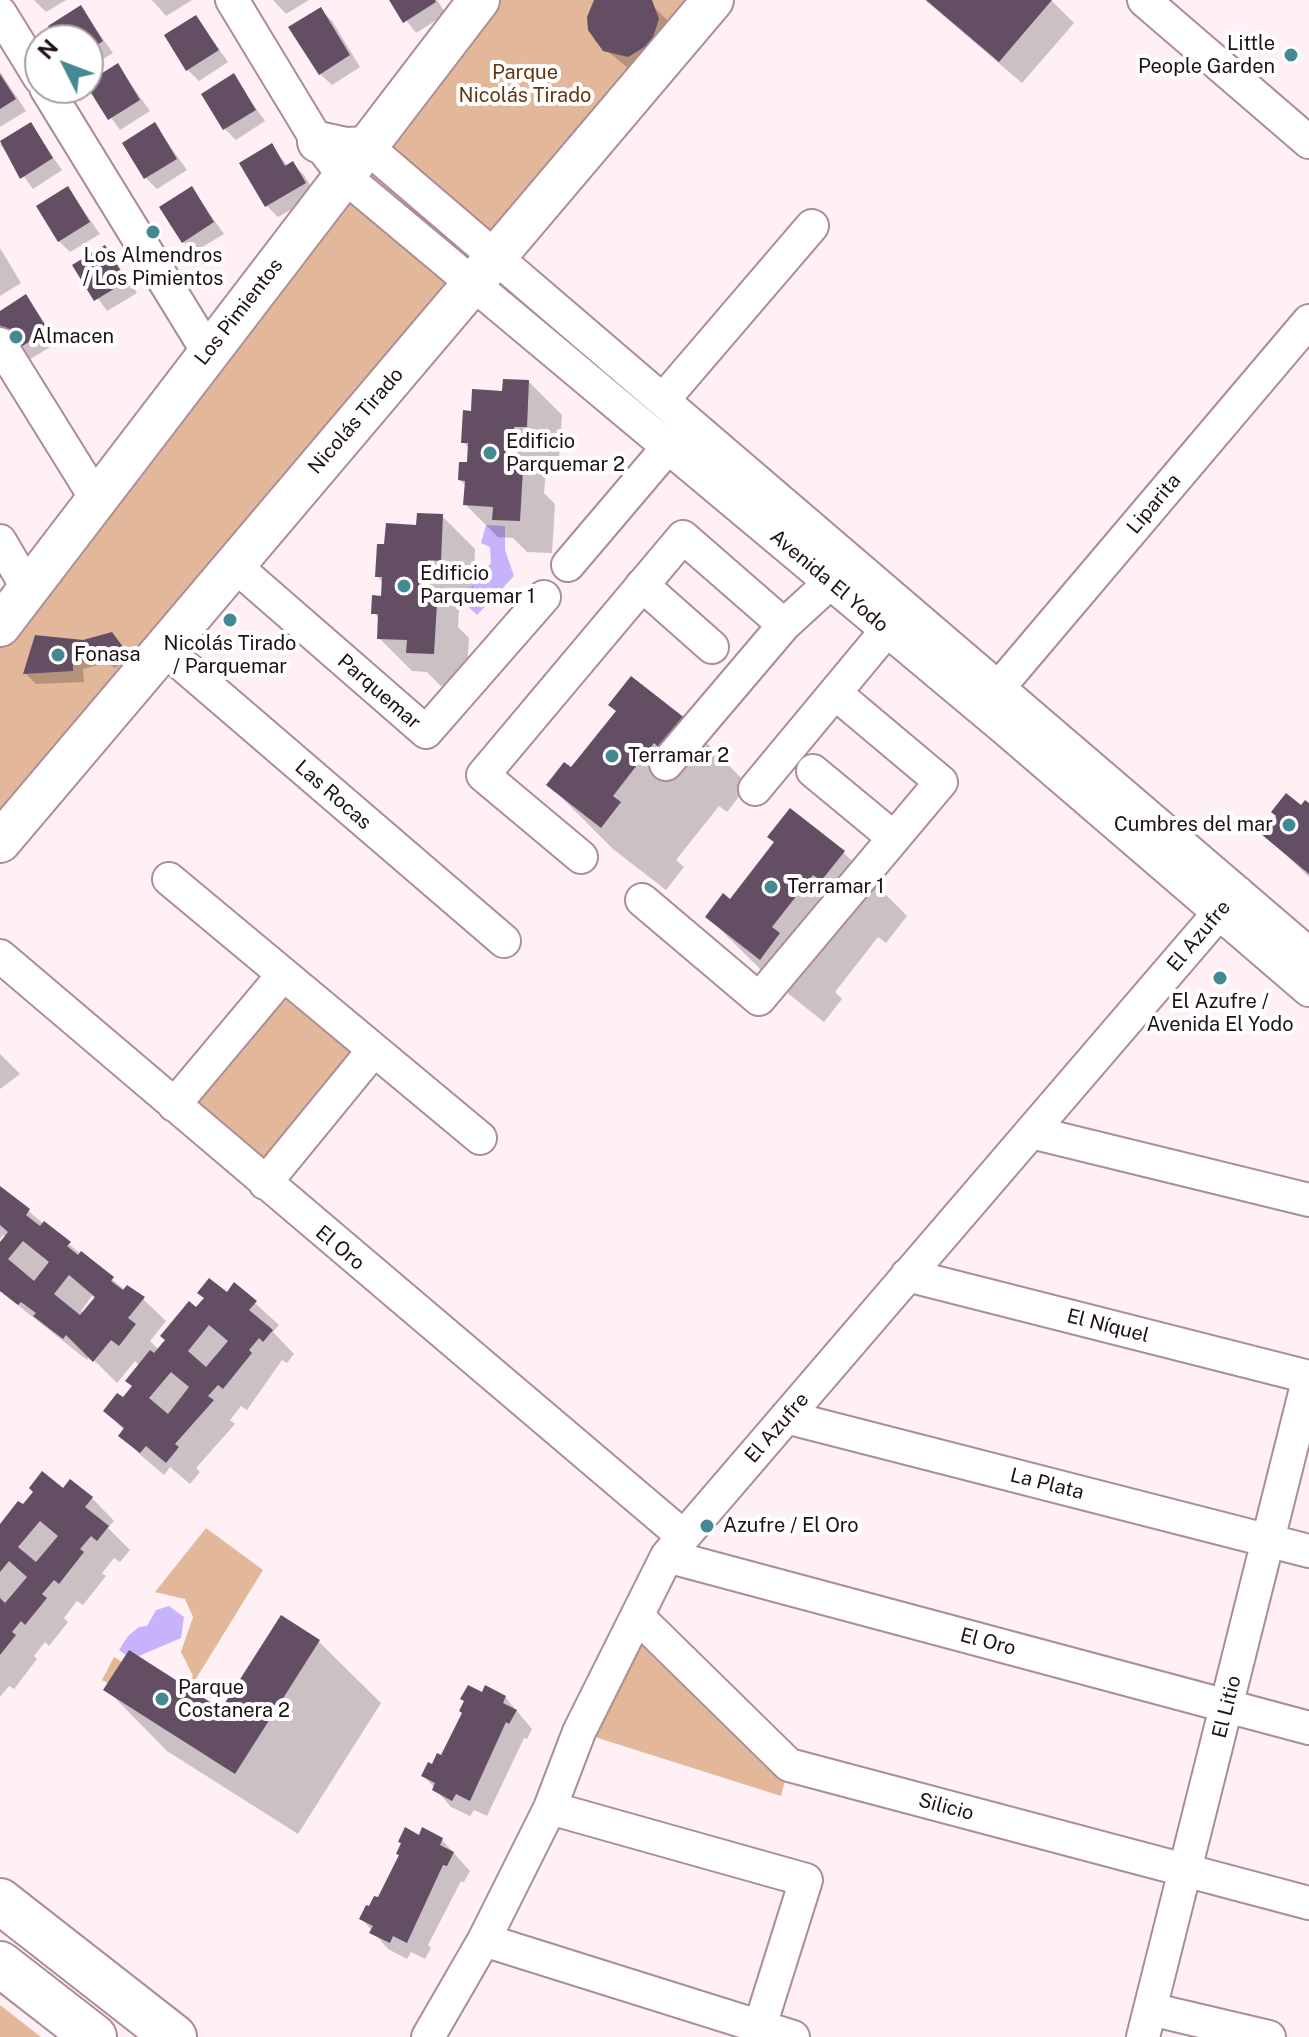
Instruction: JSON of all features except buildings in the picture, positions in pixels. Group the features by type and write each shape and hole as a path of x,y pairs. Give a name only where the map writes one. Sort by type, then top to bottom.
{"highway":[{"path":"0,1901 174,2037"},
{"path":"0,1964 94,2037"}],"main road":[{"name":"Nicolás Tirado","path":"0,842 713,0"},
{"name":"Los Pimientos","path":"0,626 356,162 470,5"},
{"path":"318,142 346,148 356,162"}],"street":[{"path":"232,0 318,142"},
{"path":"1144,0 1309,142"},
{"path":"0,13 24,52"},
{"path":"56,104 208,352"},
{"name":"Avenida El Yodo","path":"356,162 485,271 669,446 887,630 1229,902 1309,954"},
{"path":"663,400 812,226"},
{"name":"Avenida El Yodo","path":"485,271 663,400 999,687 1229,902 1309,990"},
{"name":"Liparita","path":"999,687 1309,321"},
{"path":"0,344 97,500"},
{"path":"568,565 669,446"},
{"path":"581,857 483,775 683,537 784,625"},
{"path":"0,541 28,589"},
{"name":"Parquemar","path":"233,564 426,732 544,597"},
{"path":"666,764 784,625 831,582"},
{"path":"642,585 712,647"},
{"path":"755,789 887,630"},
{"name":"Las Rocas","path":"163,648 504,941"},
{"path":"642,900 759,999 941,782 835,693"},
{"path":"813,771 894,838"},
{"path":"169,879 480,1138"},
{"name":"El Azufre","path":"434,2031 550,1808 579,1732 675,1546 1229,902"},
{"name":"El Oro","path":"0,956 265,1183 675,1546 1309,1728"},
{"path":"174,1105 283,975"},
{"path":"265,1183 373,1051"},
{"path":"1031,1132 1309,1200"},
{"name":"El Níquel","path":"907,1275 1309,1377"},
{"name":"El Litio","path":"1147,2023 1309,1377"},
{"name":"La Plata","path":"786,1417 1309,1551"},
{"name":"Silicio","path":"637,1616 789,1765 1309,1903"},
{"path":"550,1808 806,1880 760,2026"},
{"path":"484,1940 793,2037"},
{"path":"1147,2023 1269,2037"}],"green space":[{"name":"Parque Nicolás Tirado","path":"496,0 694,0 0,820 0,648 40,600"},
{"path":"283,997 352,1053 263,1162 195,1106"},
{"path":"206,1528 263,1570 173,1716 102,1680 114,1657 161,1685 177,1687 193,1676 181,1652 193,1617 185,1599 155,1592"},
{"path":"637,1616 789,1765 781,1796 579,1732"},
{"path":"0,2005 41,2037 0,2037"}],"shaded area":[{"path":"486,525 505,526 505,550 514,576 477,615 461,600 491,563 490,547 481,543"},
{"path":"169,1606 184,1617 181,1638 132,1659 119,1650 128,1636 139,1627 147,1626 156,1610"}],"place":[{"name":"Little People Garden","path":"1291,55"},
{"name":"Los Almendros / Los Pimientos","path":"153,232"},
{"name":"Almacen","path":"16,337"},
{"name":"Edificio Parquemar 2","path":"490,453"},
{"name":"Edificio Parquemar 1","path":"404,586"},
{"name":"Nicolás Tirado / Parquemar","path":"230,620"},
{"name":"Fonasa","path":"58,655"},
{"name":"Terramar 2","path":"612,756"},
{"name":"Cumbres del mar","path":"1289,825"},
{"name":"Terramar 1","path":"771,887"},
{"name":"El Azufre / Avenida El Yodo","path":"1220,978"},
{"name":"Azufre / El Oro","path":"707,1526"},
{"name":"Parque Costanera 2","path":"162,1699"}]}
